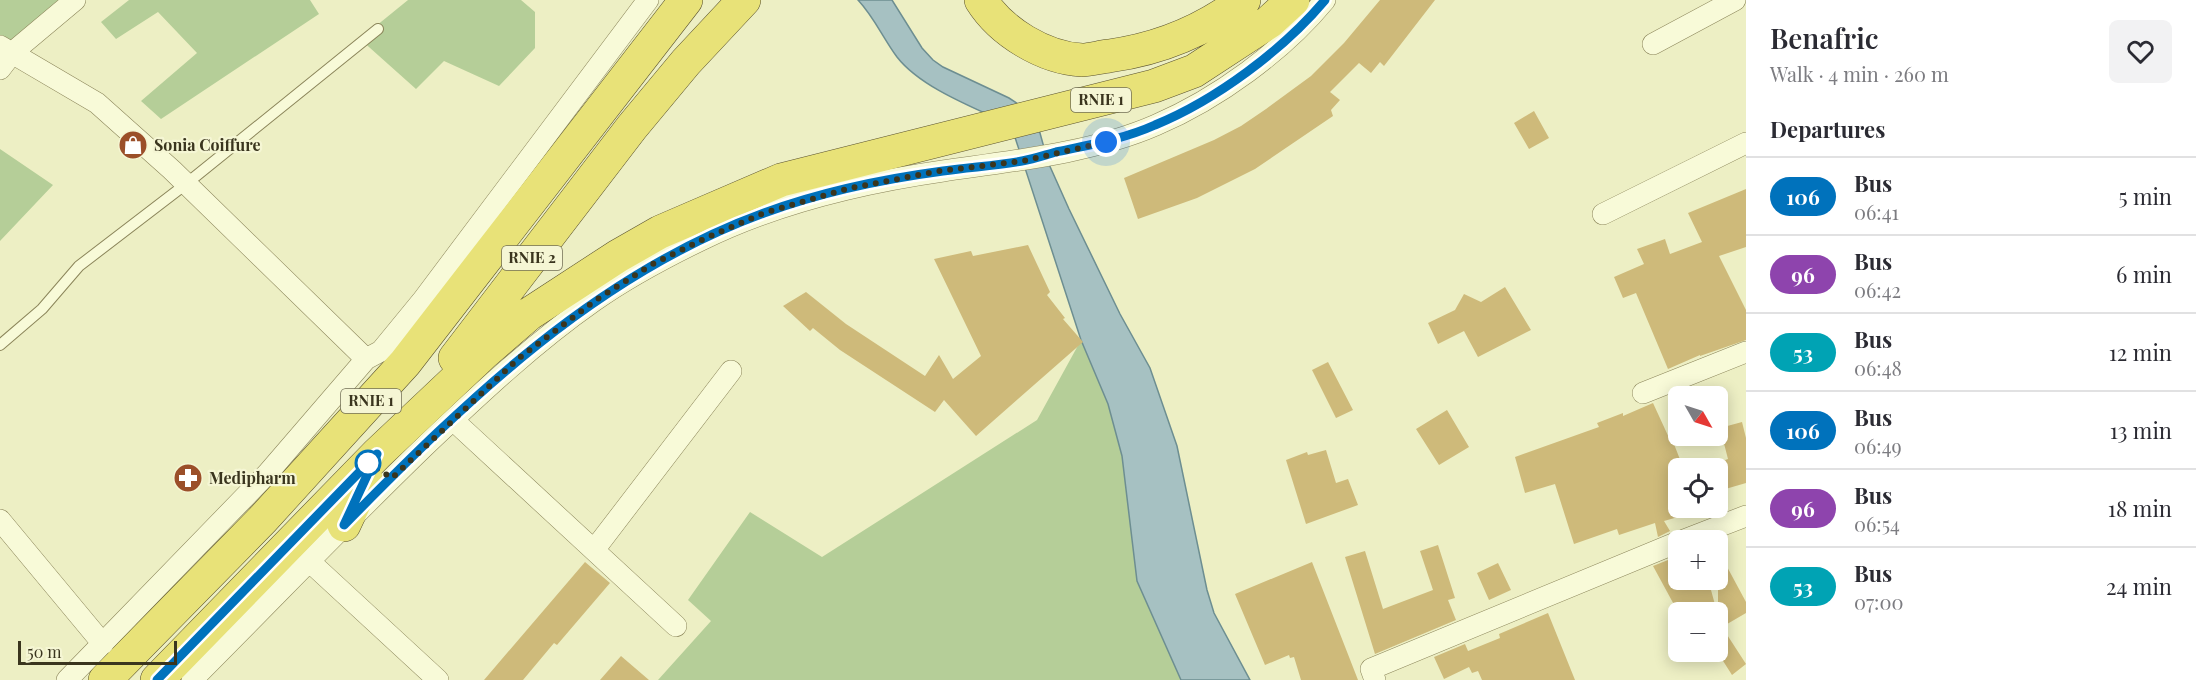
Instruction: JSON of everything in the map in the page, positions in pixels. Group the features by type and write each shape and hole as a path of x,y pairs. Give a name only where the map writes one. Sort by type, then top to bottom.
{"highway":[{"name":"RNIE 1","path":"105,680 263,519 405,363 686,0"},
{"path":"650,49 702,0"},
{"name":"RNIE 2","path":"377,454 462,350 632,127 686,62 744,0"},
{"path":"981,0 1000,22 1024,40 1055,55 1083,60 1145,50 1193,33 1244,0"},
{"name":"RNIE 1","path":"157,680 377,454 484,352 529,314 618,256 660,232 781,180 1154,86 1194,71 1269,22 1293,0"},
{"path":"344,525 377,454"}],"street":[{"path":"75,0 4,56 97,103 186,184 366,359"},
{"path":"67,680 267,474 366,359 381,351 422,301 648,0"},
{"path":"192,680 344,525 518,359 596,300 651,265 764,213 850,188 940,171 1023,161 1106,142 1156,125 1204,100 1244,75 1284,42 1325,0"},
{"path":"1653,44 1735,0"},
{"path":"1603,214 1746,143"},
{"path":"1643,393 1746,352"},
{"path":"594,550 731,371"},
{"path":"453,420 676,626"},
{"path":"1710,530 1746,516"},
{"path":"0,520 103,644"},
{"path":"1377,676 1668,547"},
{"path":"309,561 438,680"}],"lane":[{"path":"0,345 42,309 79,266 186,184 378,29"}],"green space":[{"path":"0,0 59,0 0,52"},
{"path":"129,0 310,0 319,14 161,119 141,101 197,53 158,12 116,39 101,22"},
{"path":"408,0 521,0 535,12 535,48 499,86 444,61 416,89 360,39"},
{"path":"0,149 53,185 0,241"},
{"path":"1081,340 1108,404 1122,455 1138,581 1181,680 658,680 711,621 688,600 750,512 822,557 1037,420"}],"water":[{"path":"858,0 892,0 922,48 933,60 1009,98 1035,115 1048,162 1069,209 1120,314 1150,368 1177,446 1207,590 1214,613 1250,680 1181,680 1137,581 1122,456 1108,404 1081,340 1011,125 934,88 907,68"}],"building":[{"path":"1380,0 1435,0 1384,66 1380,62 1371,73 1359,63 1330,92 1340,100 1331,110 1333,116 1255,169 1197,198 1138,219 1124,178 1214,140 1241,126 1266,109 1311,76 1344,43"},
{"path":"1534,111 1549,138 1529,149 1514,123"},
{"path":"1746,189 1746,247 1719,256 1746,310 1746,340 1700,355 1668,369 1636,293 1623,298 1614,277 1644,264 1637,249 1665,239 1670,254 1702,242 1688,213"},
{"path":"1028,245 1050,292 1047,295 1065,318 1063,319 1083,342 976,436 944,400 935,412 840,350 813,328 810,331 783,306 806,292 846,324 925,376 939,355 953,379 981,356 934,259 971,251 973,256"},
{"path":"1505,287 1531,330 1478,357 1464,331 1438,344 1428,323 1455,310 1464,294 1481,302"},
{"path":"1328,362 1353,410 1336,418 1312,370"},
{"path":"1653,403 1668,436 1668,446 1675,446 1679,458 1668,458 1668,518 1674,518 1664,521 1669,530 1658,537 1655,523 1619,535 1617,529 1574,544 1555,484 1525,493 1515,457 1599,427 1597,423 1623,413 1623,416"},
{"path":"1447,410 1469,447 1439,465 1416,429"},
{"path":"1742,422 1746,438 1746,483 1728,488 1728,458 1725,446 1728,446 1728,426"},
{"path":"1326,450 1336,483 1348,479 1358,505 1306,524 1286,460 1307,452 1308,455"},
{"path":"1438,545 1455,598 1448,600 1456,620 1375,654 1345,557 1365,551 1383,609 1433,590 1420,551"},
{"path":"1668,560 1668,590 1711,590 1714,602 1673,602 1653,566"},
{"path":"585,562 610,583 557,645 554,643 523,680 484,680"},
{"path":"1312,562 1358,680 1301,680 1294,657 1290,658 1289,655 1265,665 1235,594"},
{"path":"1498,563 1511,590 1489,600 1477,573"},
{"path":"1728,569 1746,602 1746,613 1728,624 1728,602 1718,602 1718,590 1728,590"},
{"path":"1548,613 1575,680 1482,680 1478,671 1472,673 1469,667 1444,679 1434,657 1465,644 1468,651 1500,638 1499,634"},
{"path":"1728,636 1746,664 1732,675 1724,662 1728,662"},
{"path":"621,656 649,680 600,680"}],"bus line":[{"name":"106","path":"157,680 377,454 344,525 518,359 596,300 651,265 764,213 828,194 940,171 1023,161 1106,142 1156,125 1204,100 1244,75 1284,42 1325,0"}],"place":[{"name":"Sonia Coiffure","path":"133,145"},
{"name":"Medipharm","path":"188,478"}],"route":[{"path":"368,463 392,478 518,359 596,300 651,265 706,238 764,213 850,188 940,171 1023,161 1106,142"}]}
